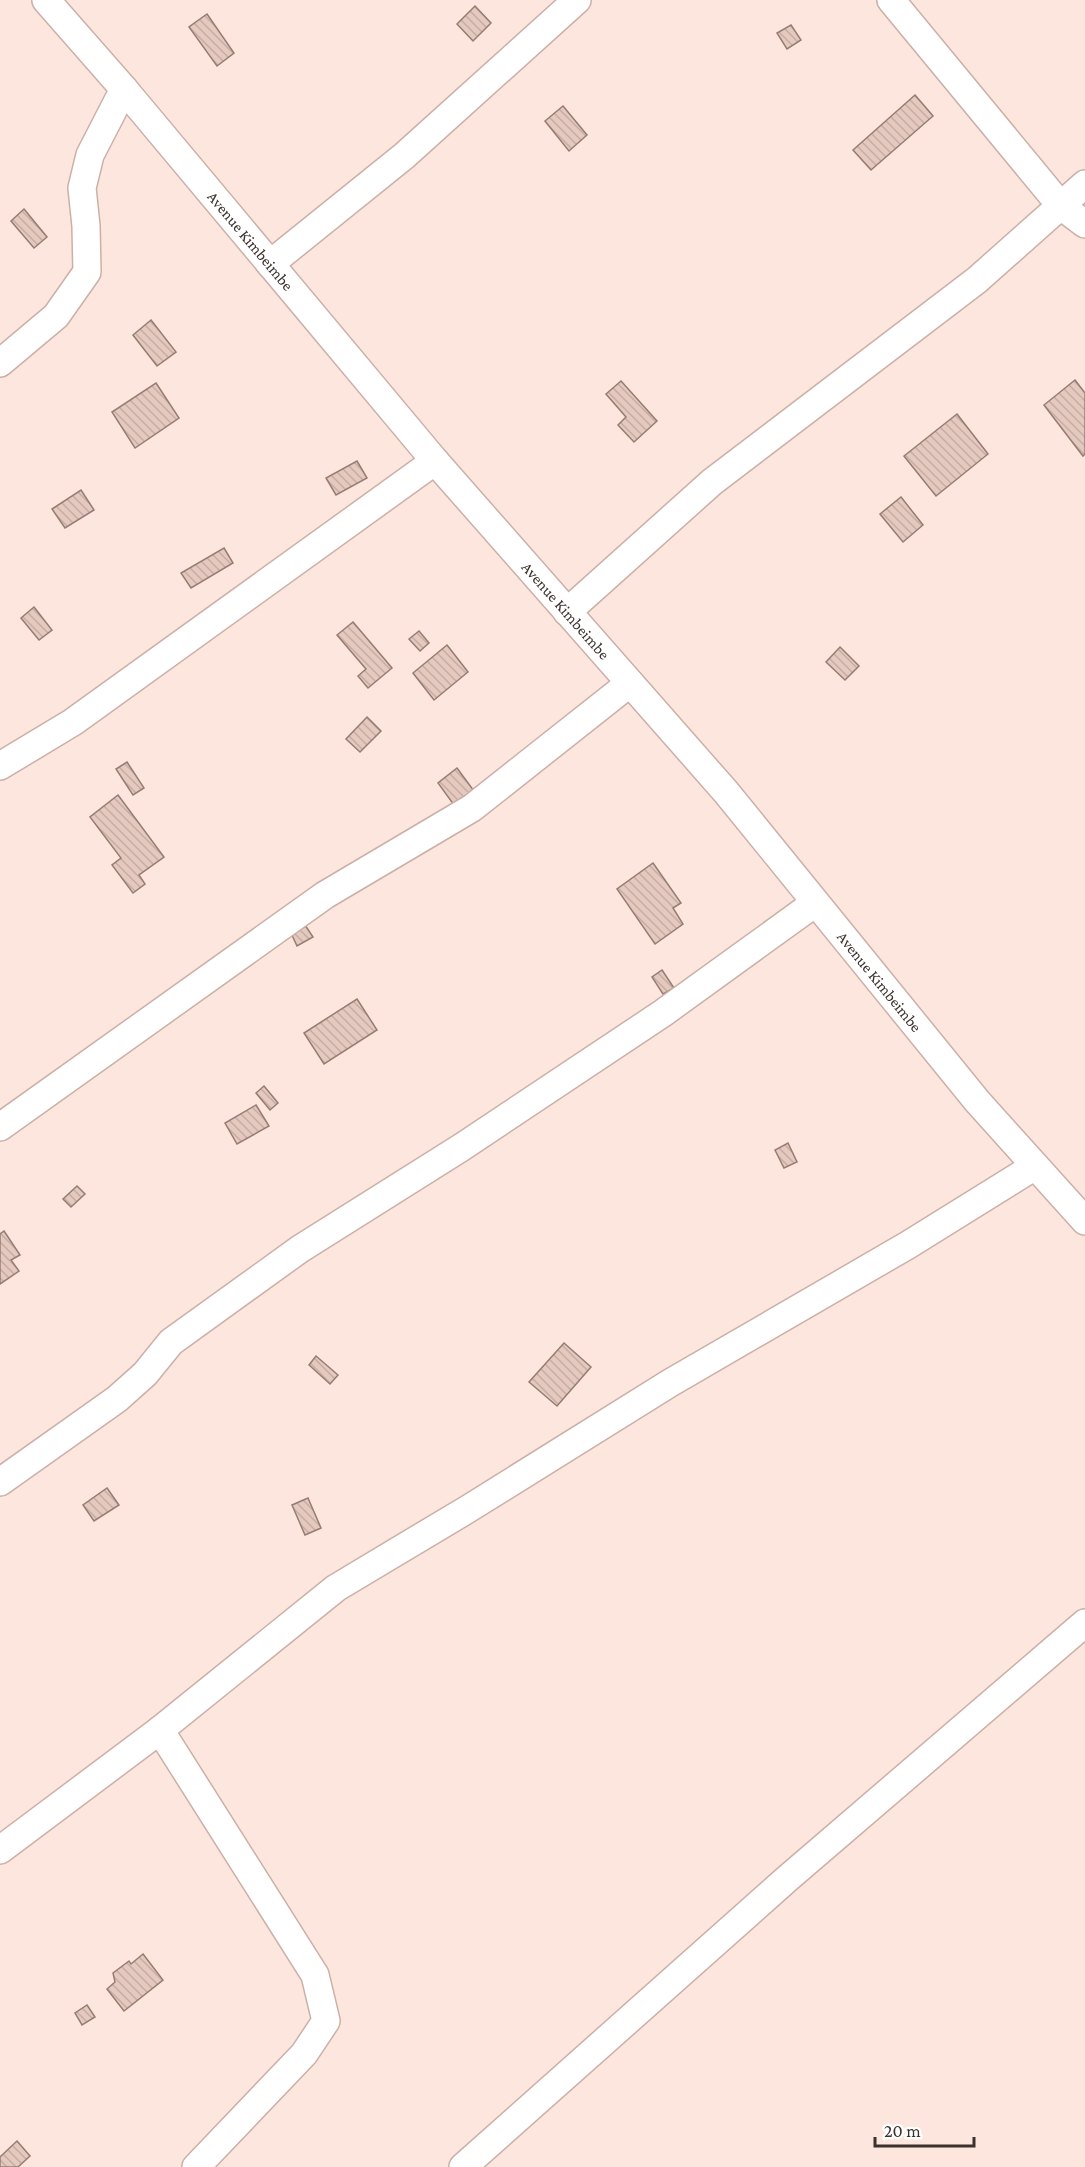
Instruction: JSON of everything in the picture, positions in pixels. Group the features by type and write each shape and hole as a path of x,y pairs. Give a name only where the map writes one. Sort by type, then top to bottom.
{"street":[{"name":"Avenue Kimbeimbe","path":"46,0 124,89 435,461 726,792 977,1101 1083,1216"},
{"path":"270,264 404,156 577,0"},
{"path":"891,0 1061,206 1085,224"},
{"path":"0,363 56,316 87,272 82,188 90,155 124,89"},
{"path":"567,612 712,482 977,280 1085,184"},
{"path":"0,766 73,722 435,461"},
{"path":"0,1127 325,895 472,808 630,683"},
{"path":"0,1482 117,1400 145,1374 171,1342 300,1249 462,1147 663,1013 815,903"},
{"path":"0,1851 160,1730 336,1587 468,1509 670,1383 908,1245 1035,1166"},
{"path":"463,2167 788,1878 1085,1623"},
{"path":"160,1730 315,1975 326,2021 304,2054 196,2167"}],"building":[{"path":"475,6 491,23 473,41 457,24"},
{"path":"207,14 234,53 217,66 189,27"},
{"path":"791,25 801,40 787,49 777,33"},
{"path":"915,95 933,116 871,170 853,150"},
{"path":"563,106 587,135 569,151 545,121"},
{"path":"24,209 47,237 34,248 11,221"},
{"path":"151,320 176,352 157,366 133,335"},
{"path":"1075,380 1085,393 1085,454 1083,456 1044,405"},
{"path":"621,381 657,421 634,442 618,425 626,417 606,394"},
{"path":"156,383 179,418 135,448 112,412"},
{"path":"957,414 988,454 936,496 904,456"},
{"path":"357,461 367,478 336,495 326,478"},
{"path":"81,490 94,510 65,528 52,509"},
{"path":"901,497 923,525 903,542 880,514"},
{"path":"224,548 233,563 191,588 181,573"},
{"path":"34,607 52,630 39,640 21,618"},
{"path":"353,622 392,668 368,688 358,676 366,669 337,635"},
{"path":"419,631 429,643 420,651 409,639"},
{"path":"447,645 468,672 434,700 413,673"},
{"path":"840,647 859,666 845,680 826,662"},
{"path":"367,717 381,731 360,752 346,739"},
{"path":"127,762 144,788 133,795 116,769"},
{"path":"457,768 474,791 454,805 438,783"},
{"path":"118,795 164,857 139,875 145,884 133,893 112,865 121,858 90,817"},
{"path":"653,863 681,903 673,908 683,924 655,944 617,889"},
{"path":"305,925 313,937 297,946 291,933"},
{"path":"662,970 674,988 663,994 652,977"},
{"path":"357,999 377,1030 324,1064 304,1033"},
{"path":"264,1086 278,1103 270,1110 256,1093"},
{"path":"256,1105 269,1126 237,1144 225,1123"},
{"path":"788,1143 797,1162 784,1168 775,1150"},
{"path":"77,1186 85,1194 71,1207 63,1199"},
{"path":"4,1231 20,1255 11,1260 19,1271 0,1284 0,1234"},
{"path":"564,1343 591,1367 557,1406 529,1382"},
{"path":"316,1356 338,1375 330,1384 309,1365"},
{"path":"107,1488 119,1505 94,1521 83,1505"},
{"path":"308,1498 321,1528 305,1535 292,1505"},
{"path":"143,1954 163,1980 124,2011 107,1989 115,1982 113,1973 129,1961 131,1964"},
{"path":"87,2005 95,2017 82,2025 75,2013"},
{"path":"17,2141 30,2156 18,2167 0,2167 0,2157"}]}
